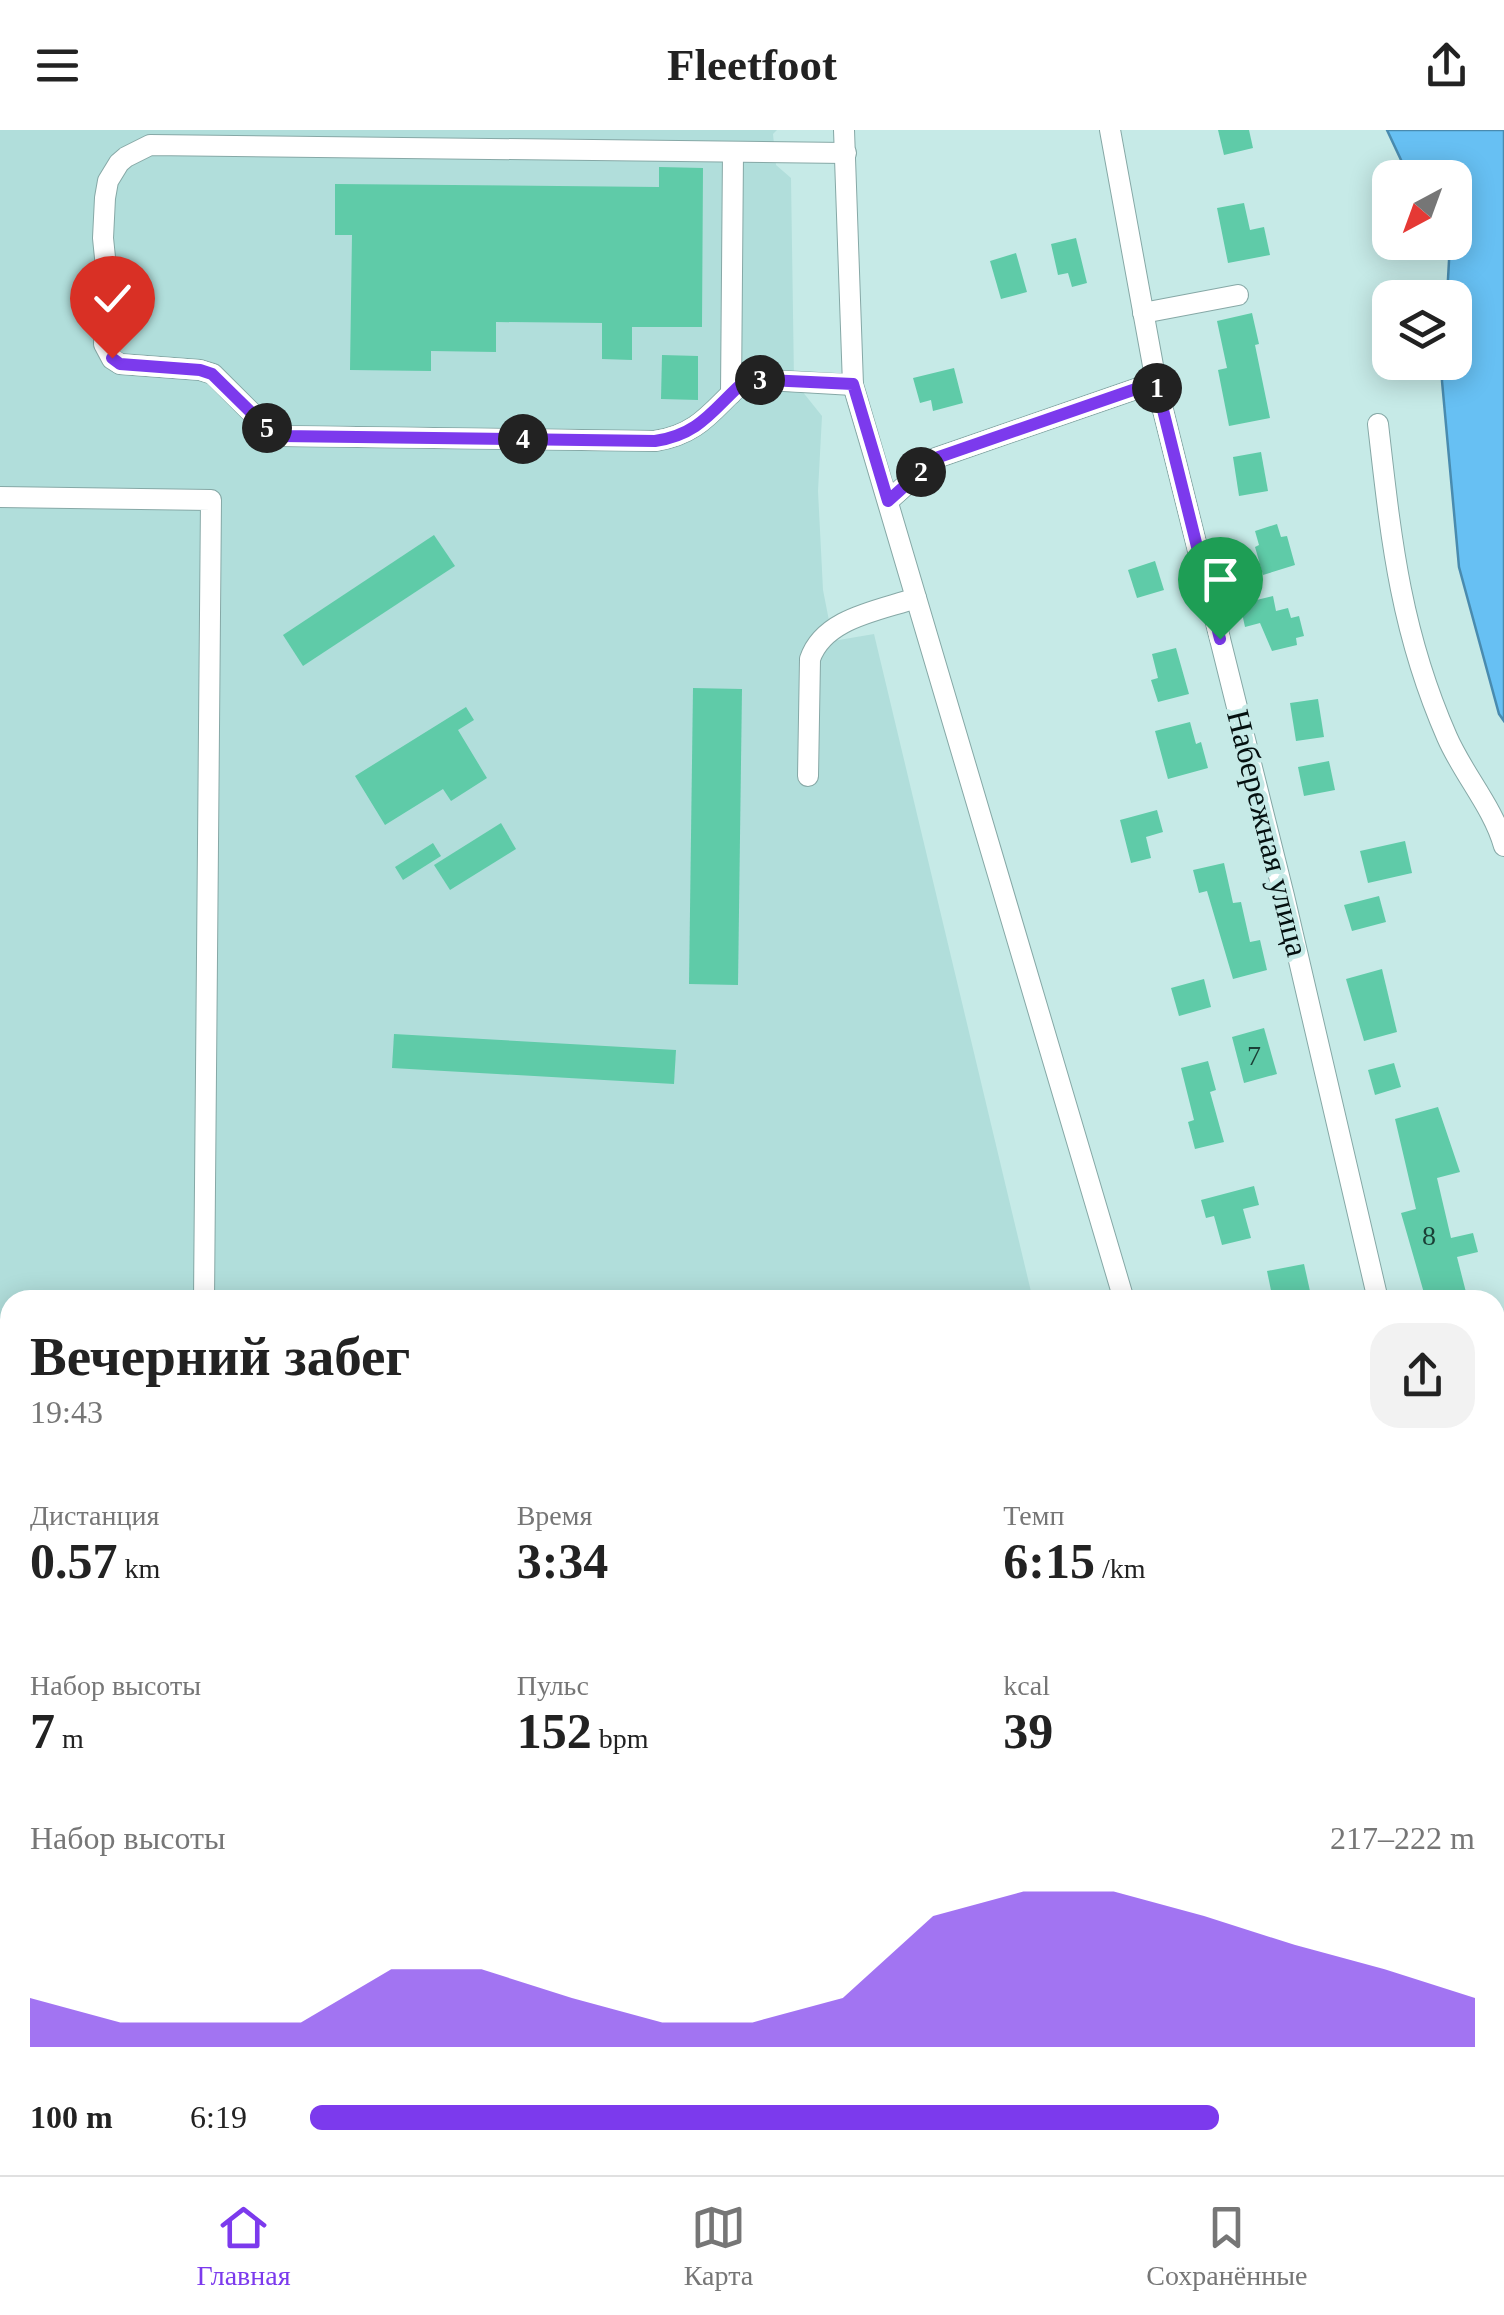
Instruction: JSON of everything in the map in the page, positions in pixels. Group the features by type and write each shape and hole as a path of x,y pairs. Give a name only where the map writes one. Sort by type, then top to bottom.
{"street":[{"path":"844,130 853,384 1121,1290"},
{"name":"Набережная улица","path":"1110,130 1156,382 1284,896 1376,1290"},
{"path":"846,153 150,145 126,156 111,175 104,198 104,344 120,364 212,374 274,435 655,441 686,433 704,422 747,379 853,384"},
{"path":"732,394 733,152"},
{"path":"1143,313 1238,294"},
{"path":"888,501 936,458 1156,382"},
{"path":"1378,424 1395,572 1411,643 1448,739 1504,846"},
{"path":"0,497 211,500 204,1290"},
{"path":"808,776 810,659 816,642 830,628 916,598"}],"shaded area":[{"path":"0,130 777,130 773,134 776,165 791,178 794,381 822,416 818,491 823,590 833,641 874,634 1031,1290 0,1290"}],"water":[{"path":"1387,130 1504,130 1504,721 1459,567 1442,381 1472,380 1472,280 1448,280 1449,260 1472,260 1472,160 1401,160"}],"building":[{"path":"1218,130 1249,130 1253,148 1224,155"},
{"path":"659,167 703,168 702,327 632,327 632,360 602,359 602,323 496,322 496,352 431,351 431,371 350,370 352,235 335,235 335,184 659,187"},
{"path":"1244,203 1250,230 1264,227 1270,255 1228,263 1217,208"},
{"path":"1076,238 1087,283 1072,287 1068,273 1058,275 1051,244"},
{"path":"1016,253 1027,292 1001,299 990,261"},
{"path":"1252,313 1270,418 1229,426 1218,370 1227,368 1217,321"},
{"path":"662,355 698,356 698,400 661,399"},
{"path":"954,368 963,403 933,411 931,400 920,403 913,378"},
{"path":"1261,452 1268,491 1239,496 1233,457"},
{"path":"1277,524 1281,537 1287,536 1295,565 1263,575 1255,531"},
{"path":"434,535 455,566 303,666 283,635"},
{"path":"1155,561 1164,590 1137,598 1128,570"},
{"path":"1273,596 1276,611 1288,608 1291,618 1299,616 1304,636 1296,638 1297,645 1272,651 1260,623 1245,627 1240,604"},
{"path":"1176,648 1189,694 1158,702 1151,680 1158,678 1152,654"},
{"path":"693,688 742,689 738,985 689,984"},
{"path":"1318,699 1324,737 1296,741 1290,703"},
{"path":"466,707 474,720 458,730 487,778 451,801 443,789 385,825 355,776"},
{"path":"1190,722 1208,768 1168,779 1155,731"},
{"path":"1329,761 1335,790 1304,796 1298,767"},
{"path":"1157,810 1163,832 1146,837 1151,858 1131,863 1120,820"},
{"path":"501,823 516,849 450,890 434,865"},
{"path":"1405,841 1412,873 1368,883 1360,851"},
{"path":"433,843 441,856 403,880 395,867"},
{"path":"1224,863 1233,903 1241,902 1250,942 1260,940 1267,970 1233,979 1207,891 1199,893 1193,870"},
{"path":"1379,896 1386,922 1352,931 1344,905"},
{"path":"1382,969 1397,1032 1364,1041 1346,979"},
{"path":"1204,979 1211,1007 1179,1016 1171,988"},
{"path":"1264,1028 1277,1074 1244,1083 1232,1037"},
{"path":"394,1034 676,1050 674,1084 392,1068"},
{"path":"1208,1061 1216,1090 1210,1092 1224,1142 1195,1149 1188,1122 1194,1120 1181,1068"},
{"path":"1394,1063 1401,1087 1375,1095 1368,1070"},
{"path":"1438,1107 1460,1172 1437,1178 1451,1238 1473,1233 1478,1252 1457,1257 1465,1290 1423,1290 1401,1213 1416,1209 1395,1119"},
{"path":"1254,1186 1259,1205 1243,1209 1251,1238 1222,1245 1214,1216 1206,1218 1201,1200"},
{"path":"1304,1264 1310,1290 1271,1290 1267,1271"}],"route":[{"path":"112,358 120,364 212,374 274,435 281,436 655,441 686,433 704,422 747,379 853,384 888,501 936,458 1156,382 1220,639"}]}
